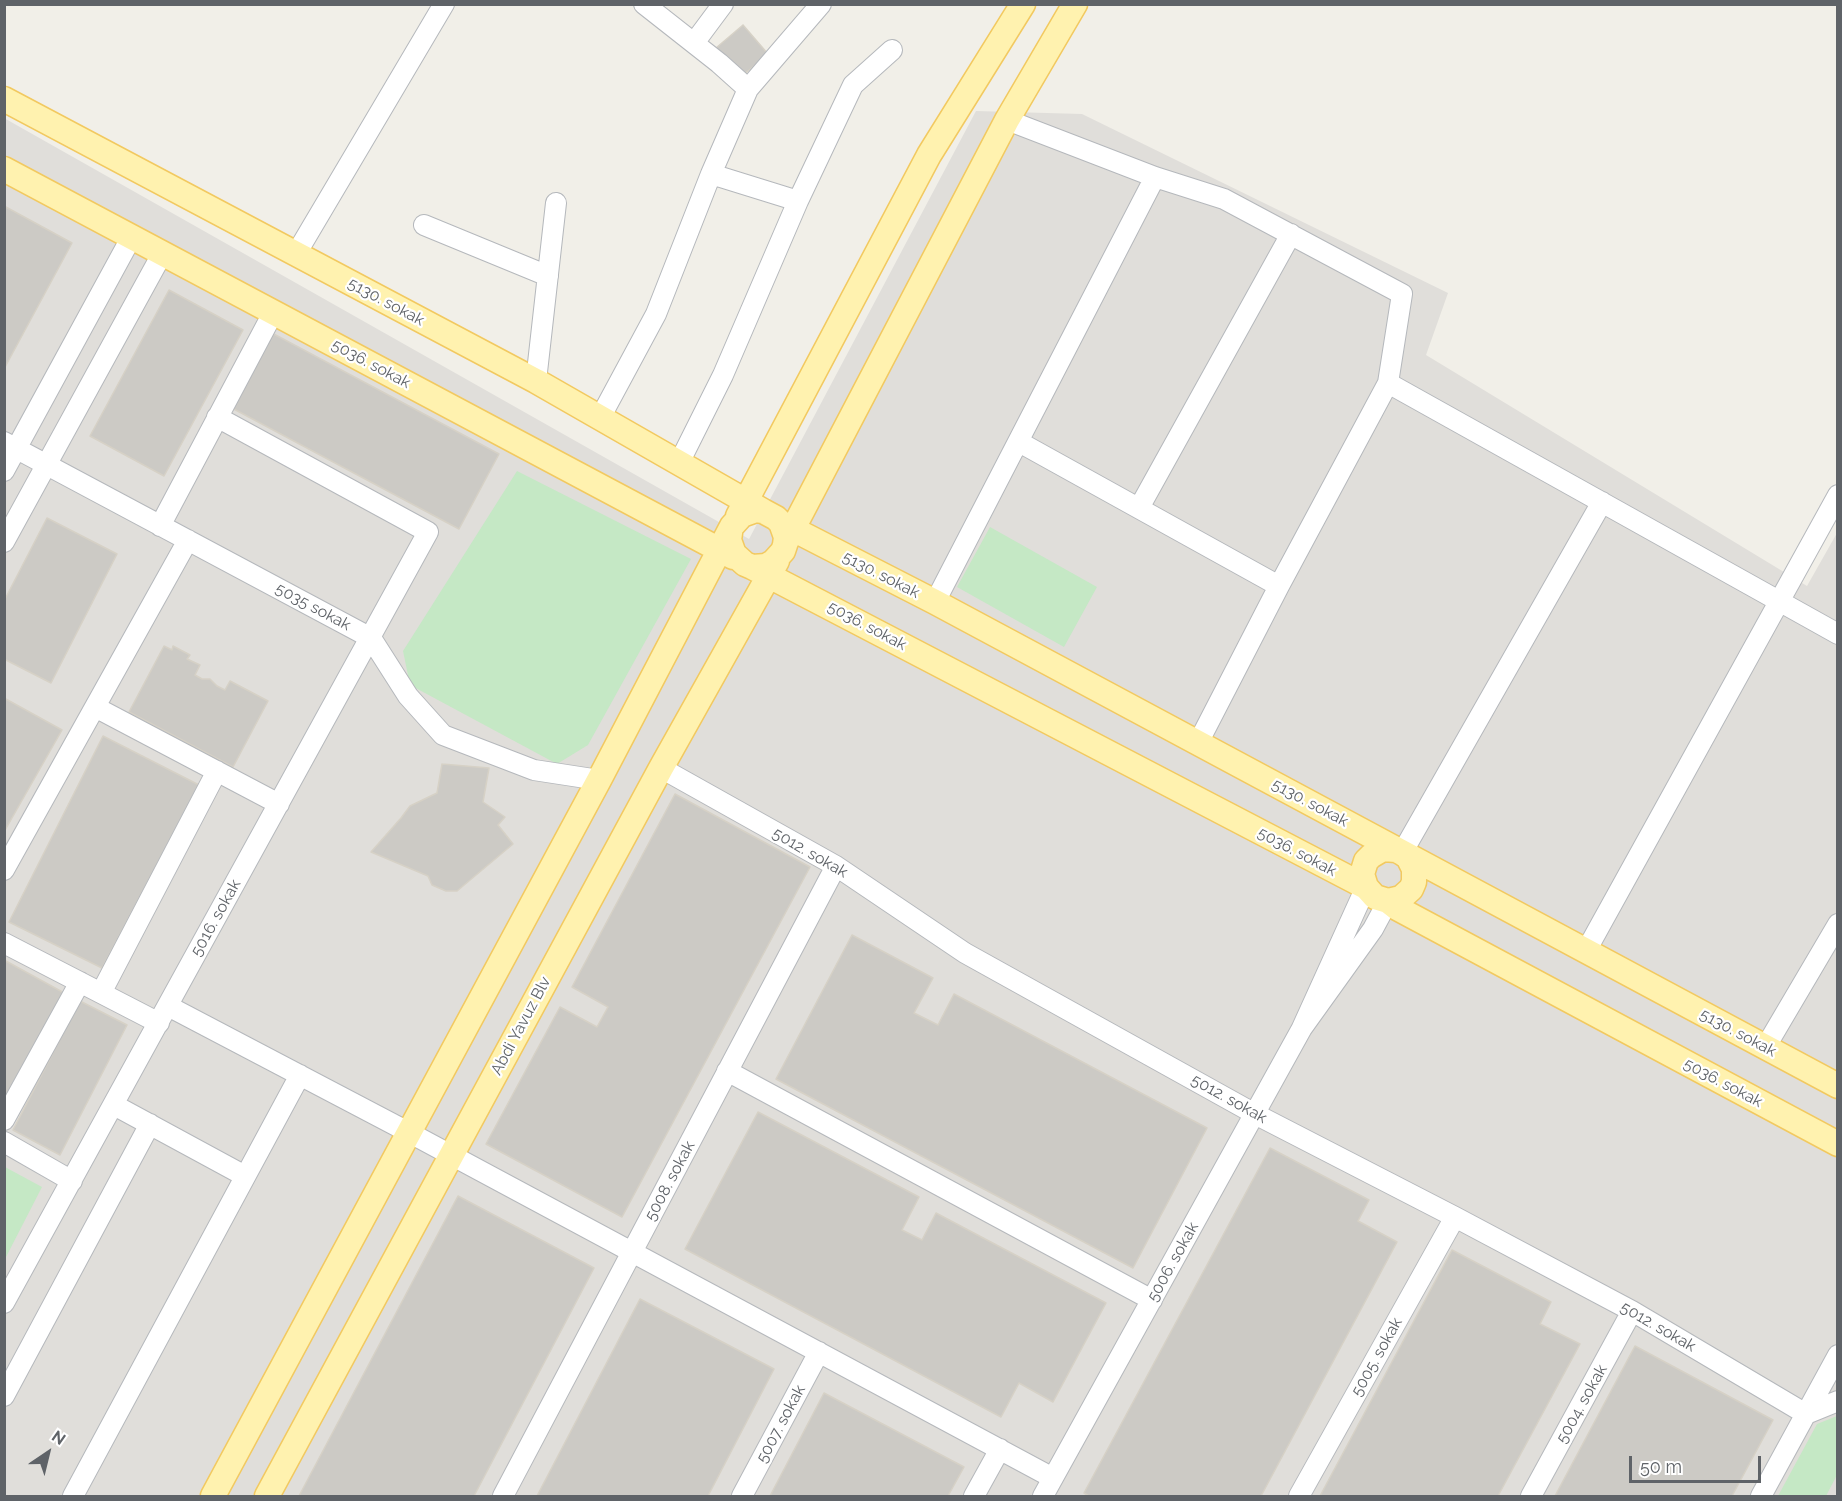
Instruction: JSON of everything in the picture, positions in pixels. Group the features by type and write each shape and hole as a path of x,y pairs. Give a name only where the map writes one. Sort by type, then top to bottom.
{"main road":[{"path":"758,539 929,155 1023,4"},
{"path":"213,1497 599,780 758,539 1075,4"},
{"name":"5130. sokak","path":"4,99 536,381 679,463 758,539 935,602 1838,1086"},
{"name":"5036. sokak","path":"4,169 273,312 758,539 1365,887 1375,897 1388,901 1397,908 1838,1144"},
{"name":"Abdi Yavuz Blv","path":"267,1497 661,768 758,539"},
{"path":"1365,887 1362,874 1366,861 1371,856 1383,849 1402,853 1412,863 1414,882 1411,889 1401,898 1388,901"}],"street":[{"path":"296,254 444,4"},
{"path":"644,4 748,89"},
{"path":"694,43 723,4"},
{"path":"600,418 656,314 711,174 748,89 821,4"},
{"path":"679,463 723,375 798,201 853,85 892,50"},
{"path":"1007,120 1155,177 1224,200 1402,294 1388,383 1198,743"},
{"path":"711,174 798,201"},
{"path":"935,602 1155,177"},
{"path":"536,381 556,203"},
{"path":"424,225 548,276"},
{"path":"1139,508 1291,234"},
{"path":"4,471 10,446 131,238"},
{"path":"4,542 162,254"},
{"path":"160,525 273,312"},
{"path":"1388,383 1838,634"},
{"name":"5016. sokak","path":"4,1304 428,532 217,417"},
{"path":"1019,442 1279,586"},
{"name":"5035 sokak","path":"10,446 370,638 408,696 443,735 534,770 599,780"},
{"path":"1586,951 1838,495"},
{"path":"1402,853 1602,502"},
{"path":"4,870 189,540"},
{"path":"95,707 279,804"},
{"name":"5012. sokak","path":"661,768 836,866 965,953 1255,1114 1632,1311 1806,1414"},
{"path":"101,993 217,771"},
{"name":"5008. sokak","path":"503,1497 836,866"},
{"path":"1302,1028 1365,887"},
{"path":"1302,1028 1373,928 1388,901"},
{"path":"1765,1048 1838,924"},
{"path":"4,943 101,993 163,1015 300,1075 1053,1478"},
{"path":"4,1120 81,982"},
{"name":"5006. sokak","path":"1043,1497 1302,1028"},
{"path":"728,1071 1152,1299"},
{"path":"73,1497 300,1075"},
{"path":"114,1105 245,1176"},
{"path":"4,1396 150,1124"},
{"path":"4,1142 72,1181"},
{"name":"5005. sokak","path":"1299,1497 1455,1217"},
{"name":"5004. sokak","path":"1531,1497 1632,1311"},
{"name":"5007. sokak","path":"742,1497 819,1352"},
{"path":"1761,1497 1838,1355"},
{"path":"1806,1414 1838,1401"},
{"path":"974,1497 1000,1449"}],"shaded area":[{"path":"976,111 1082,114 1448,293 1426,355 1807,586 1837,533 1837,1496 5,1496 4,118 749,539"}],"green space":[{"path":"517,471 691,559 588,745 557,764 410,685 403,651"},
{"path":"990,527 1097,587 1064,647 957,587"},
{"path":"5,1167 42,1187 5,1259"},
{"path":"1837,1416 1837,1475 1826,1496 1778,1496 1817,1424"}],"building":[{"path":"743,25 768,54 741,77 716,48"},
{"path":"4,206 72,243 4,369"},
{"path":"169,290 243,330 164,476 90,436"},
{"path":"270,332 499,454 459,529 230,407"},
{"path":"47,518 117,554 51,683 4,659 4,601"},
{"path":"164,646 172,650 173,646 190,655 187,659 200,665 195,675 202,679 210,679 225,690 230,681 268,701 233,767 129,712"},
{"path":"4,698 62,730 4,832"},
{"path":"103,736 199,785 102,968 9,922"},
{"path":"442,764 489,768 483,802 505,817 498,825 513,844 457,891 446,891 432,885 428,876 371,852 410,806 437,793"},
{"path":"675,794 810,867 622,1217 486,1144 560,1007 597,1027 608,1007 572,987"},
{"path":"852,935 933,978 914,1013 938,1025 954,994 1207,1128 1133,1268 776,1079"},
{"path":"4,960 66,994 4,1107"},
{"path":"80,1001 127,1025 60,1155 13,1130"},
{"path":"758,1112 919,1197 902,1230 922,1240 936,1213 1106,1303 1053,1402 1019,1383 1001,1417 685,1249"},
{"path":"1270,1148 1369,1200 1358,1221 1397,1242 1261,1496 1089,1496 1084,1493"},
{"path":"458,1196 594,1268 474,1496 299,1496"},
{"path":"1452,1250 1551,1302 1540,1324 1580,1344 1498,1496 1320,1496"},
{"path":"640,1299 774,1369 708,1496 537,1496"},
{"path":"1635,1346 1773,1420 1732,1496 1555,1496"},
{"path":"824,1393 964,1467 948,1496 770,1496"}]}
